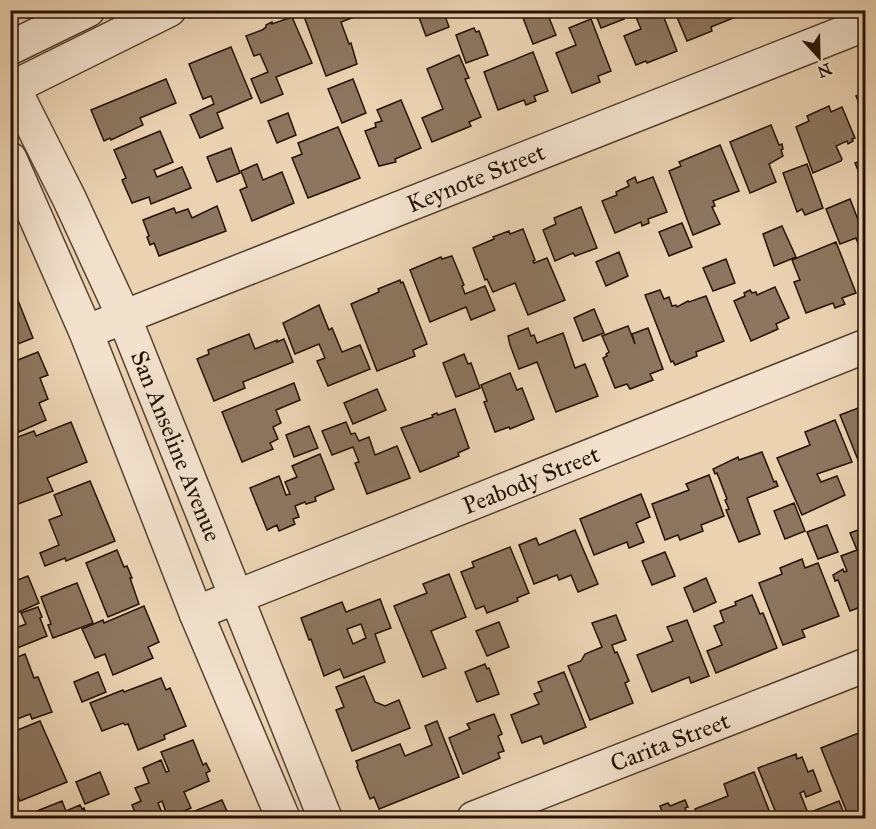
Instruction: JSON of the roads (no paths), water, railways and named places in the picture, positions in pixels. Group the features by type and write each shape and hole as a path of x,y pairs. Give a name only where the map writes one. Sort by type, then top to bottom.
{"street":[{"path":"10,48 88,10"},
{"path":"12,86 169,10"},
{"name":"Keynote Street","path":"86,332 866,24"},
{"name":"San Anseline Avenue","path":"12,86 69,198 124,317 325,819"},
{"name":"San Anseline Avenue","path":"10,159 86,332 196,613 283,819"},
{"name":"Peabody Street","path":"196,613 866,346"},
{"name":"Carita Street","path":"474,819 866,665"}]}
